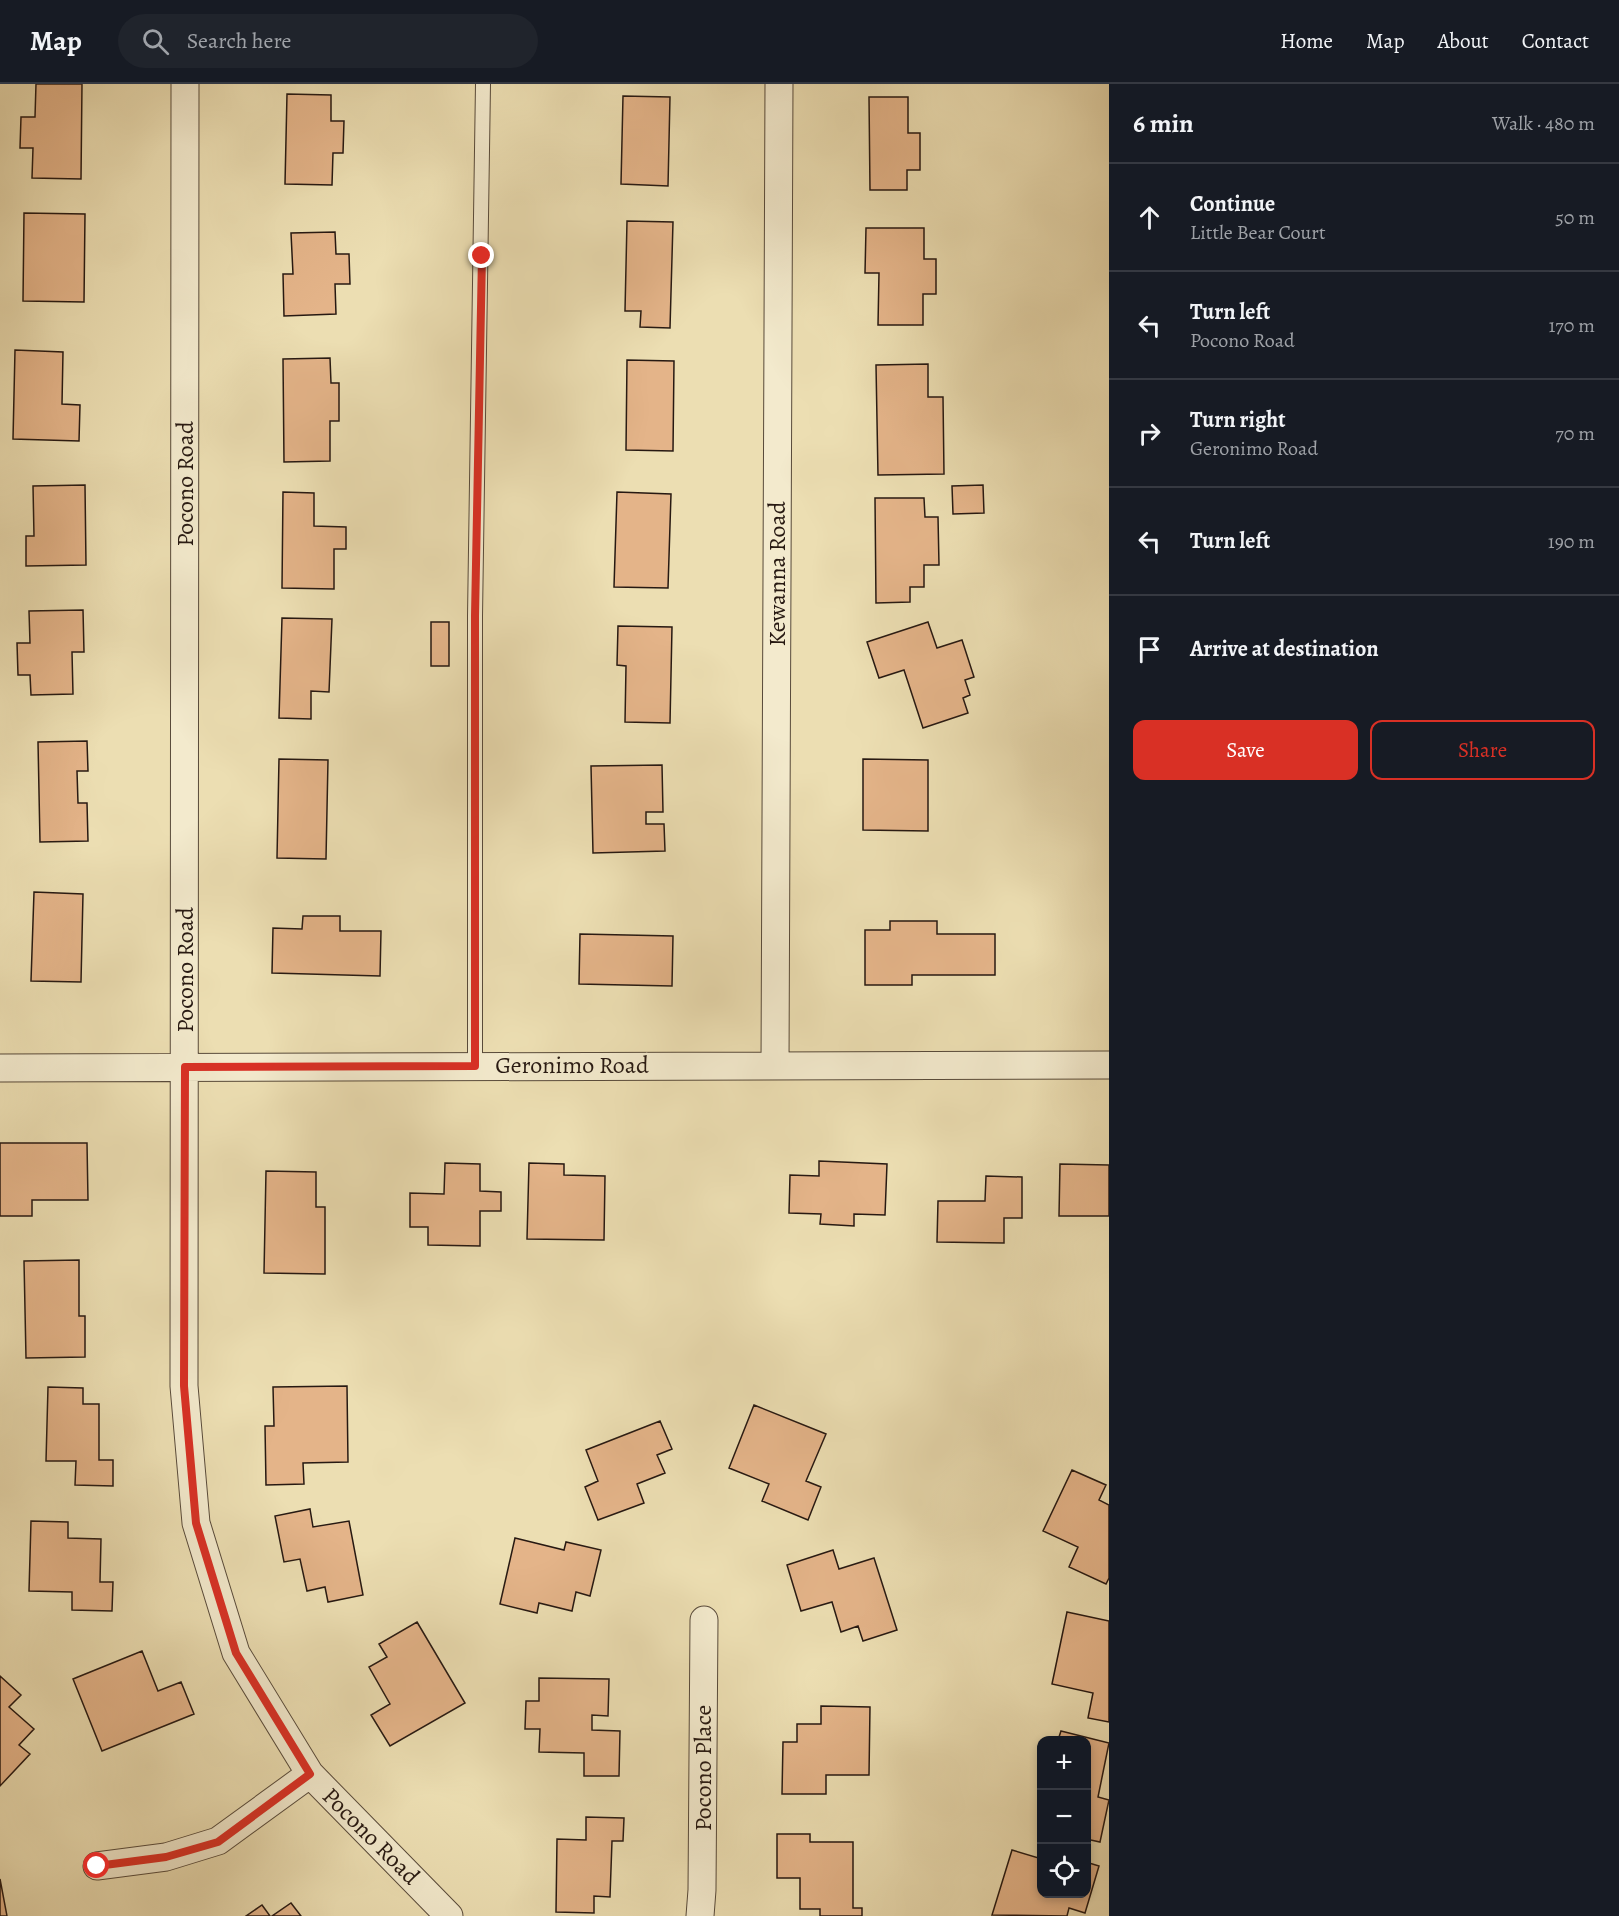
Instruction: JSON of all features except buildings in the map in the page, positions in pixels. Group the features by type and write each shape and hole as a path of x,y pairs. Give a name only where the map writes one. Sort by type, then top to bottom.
{"street":[{"name":"Pocono Road","path":"185,84 184,1386 196,1523 236,1653 310,1774 449,1916"},
{"name":"Kewanna Road","path":"775,1065 779,84"},
{"name":"Geronimo Road","path":"0,1068 1109,1065"},
{"name":"Pocono Place","path":"700,1916 704,1620"},
{"path":"97,1866 166,1857 218,1842 310,1774"}],"lane":[{"path":"475,1066 475,616 483,84"}],"route":[{"path":"97,1866 166,1857 218,1842 310,1774 236,1653 196,1523 184,1386 185,1067 475,1066 475,616 482,256"}]}
